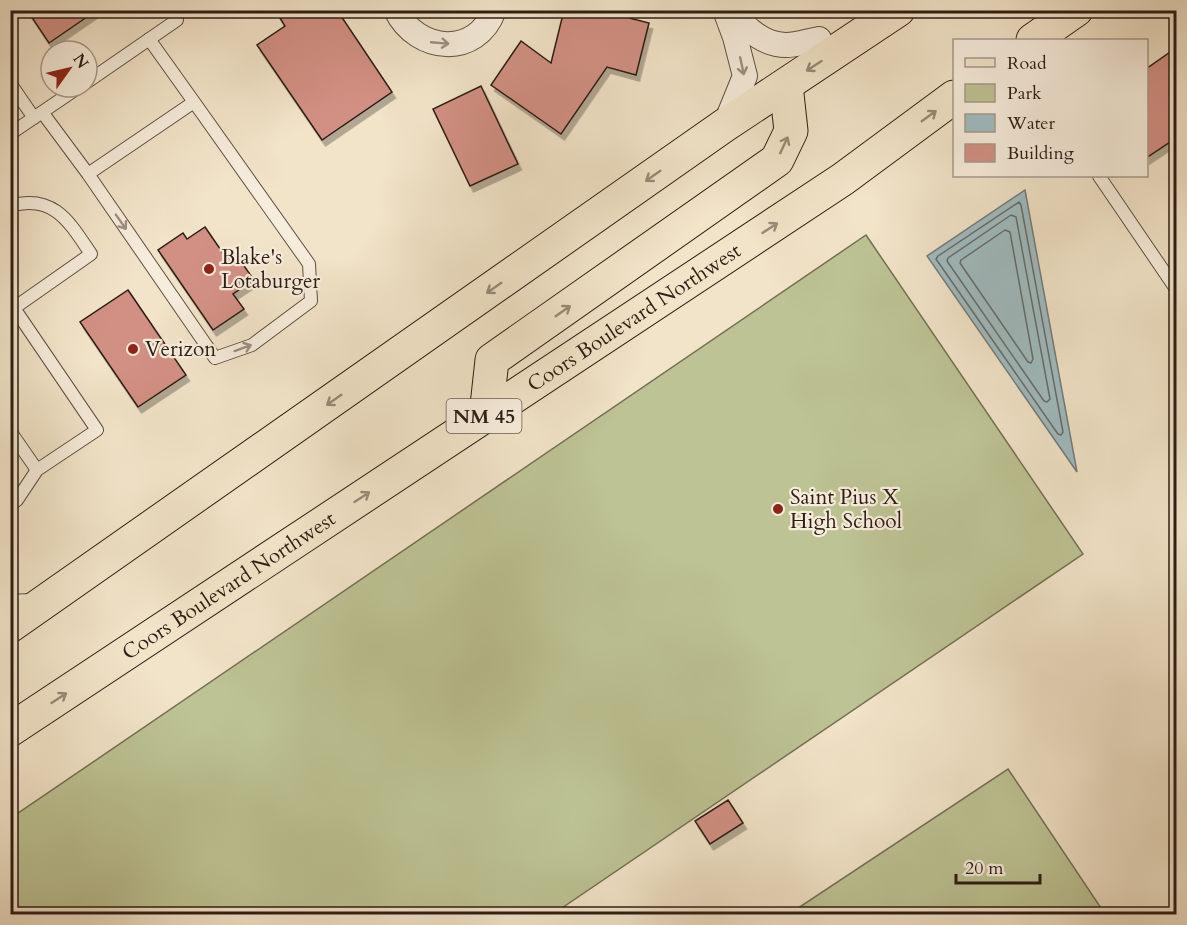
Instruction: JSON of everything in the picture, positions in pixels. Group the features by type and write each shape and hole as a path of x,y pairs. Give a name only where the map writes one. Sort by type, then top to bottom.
{"main road":[{"path":"819,39 864,10"},
{"path":"10,626 725,125 898,10"},
{"path":"1035,39 1076,10"},
{"path":"486,416 492,360 777,160 791,131 786,85"},
{"name":"Coors Boulevard Northwest","path":"10,730 843,179 953,98"}],"street":[{"path":"396,10 402,22 415,35 431,43 449,45 466,40 482,30 494,10"},
{"path":"725,10 745,76 725,125"},
{"path":"732,10 744,27 759,38 785,45 819,39"}],"lane":[{"path":"99,74 177,20"},
{"path":"10,83 88,174 215,358 252,345 311,301 309,264 150,39"},
{"path":"10,134 61,99"},
{"path":"88,174 194,102"},
{"path":"1100,177 1176,289"},
{"path":"10,206 24,203 41,204 60,212 92,254 12,305 97,430 37,470 17,500 10,505"},
{"path":"10,431 37,470"},
{"path":"10,601 53,597"}],"green space":[{"path":"866,235 1083,554 553,914 11,914 11,818"},
{"path":"1008,769 1105,914 789,914"}],"water":[{"path":"1025,190 1077,472 927,256"}],"building":[{"path":"27,10 97,10 55,39 46,39"},
{"path":"275,10 337,10 392,92 322,140 257,45 285,26"},
{"path":"564,10 598,10 649,23 636,75 607,67 561,134 491,85 521,41 551,63"},
{"path":"1176,48 1176,138 1148,157 1148,68"},
{"path":"481,86 518,164 470,186 433,109"},
{"name":"Blake's Lotaburger","path":"205,227 227,259 235,253 254,280 233,294 244,309 213,330 158,250 183,233 187,239"},
{"name":"Verizon","path":"128,290 186,375 138,407 80,322"},
{"path":"728,800 743,823 710,844 695,821"}],"place":[{"name":"Blake's Lotaburger","path":"209,269"},
{"name":"Verizon","path":"133,349"},
{"name":"Saint Pius X High School","path":"778,509"}]}
